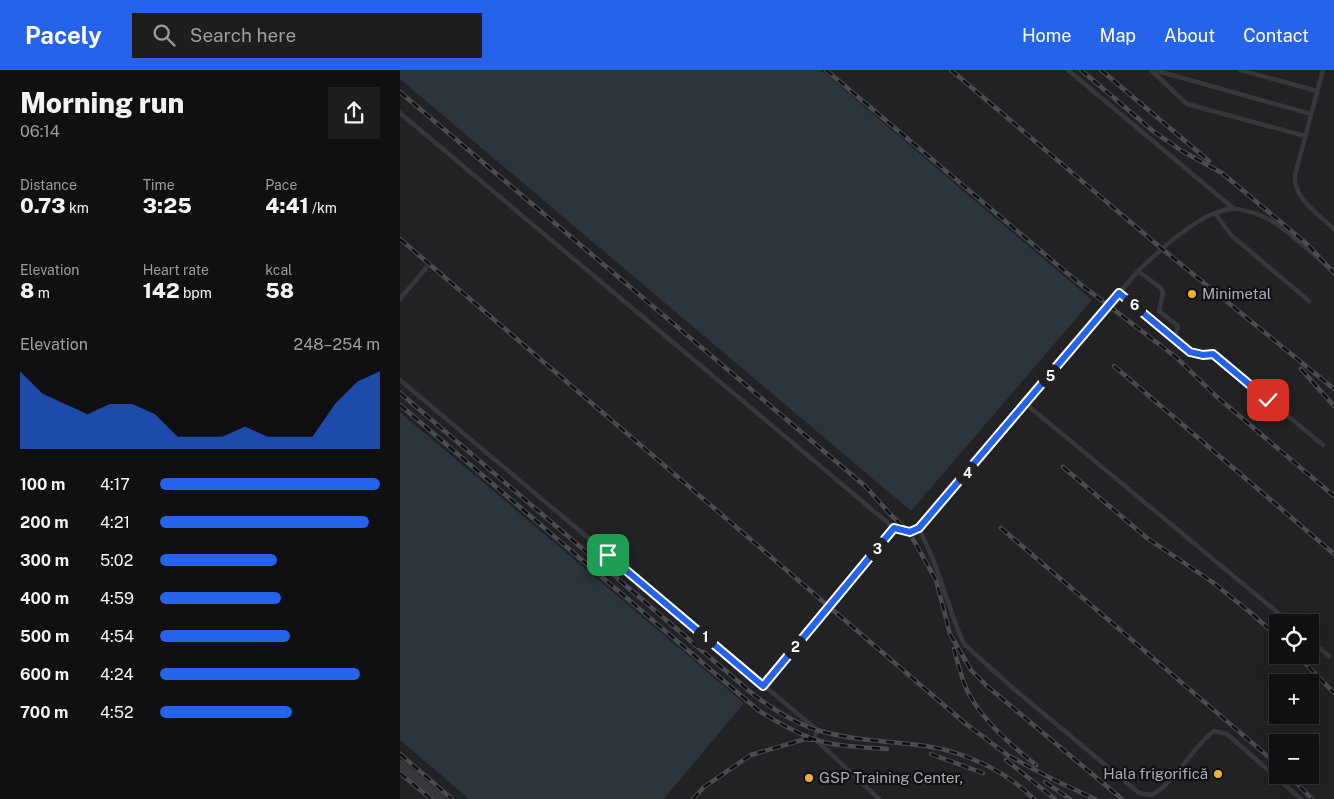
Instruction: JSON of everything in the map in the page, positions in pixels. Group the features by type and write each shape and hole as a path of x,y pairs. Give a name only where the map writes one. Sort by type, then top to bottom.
{"street":[{"path":"400,764 441,799"}],"lane":[{"path":"1068,70 1233,208 1262,216 1284,230 1334,272"},
{"path":"1152,70 1311,114"},
{"path":"1152,70 1187,104 1305,136"},
{"path":"1240,70 1317,91"},
{"path":"1323,70 1294,185 1299,195 1334,229"},
{"path":"400,112 894,528 910,532 919,528 1138,271 1161,248 1202,220 1215,213 1233,208"},
{"path":"1215,213 1231,235 1309,301"},
{"path":"400,299 426,268"},
{"path":"1138,271 1161,288 1163,293 1159,311 1178,326 1174,338"},
{"path":"1119,293 1190,352 1203,355 1213,354 1323,446"},
{"path":"400,380 816,730 815,739 879,799"},
{"path":"1026,404 1279,614"},
{"path":"763,686 894,528"},
{"path":"919,528 935,564 956,628 964,644 1014,689 1139,792 1152,795 1162,789 1204,738 1214,731 1227,734 1301,799"},
{"path":"1319,648 1329,656"}],"shaded area":[{"path":"400,70 821,70 1092,300 911,511 400,79"},
{"path":"821,70 1334,70 1334,799 664,799 743,703 400,412 400,79"},
{"path":"400,412 744,703 664,799 469,799 400,740"},
{"path":"400,740 469,799 400,799"}],"railway":[{"path":"826,70 1079,283 1177,358 1217,397 1334,496"},
{"path":"951,70 1161,248 1334,389"},
{"path":"1081,70 1153,131 1182,151 1222,173 1307,244 1334,273"},
{"path":"1101,70 1209,161"},
{"path":"400,92 865,486 909,532 936,580 950,634 971,670 987,686 1122,799"},
{"path":"400,239 966,724 1009,756 1095,799"},
{"path":"1114,366 1334,554"},
{"path":"1301,369 1334,406"},
{"path":"400,393 754,695 777,711 800,724 831,734 858,739 926,746 970,758 1011,780 1034,799"},
{"path":"400,405 758,710 784,726 822,742 887,749"},
{"path":"1063,467 1147,538 1211,581 1269,629"},
{"path":"1001,528 1269,757"},
{"path":"954,649 964,684 982,714 1036,765"},
{"path":"1306,664 1334,693"},
{"path":"693,799 704,787 751,755 805,739 812,740"},
{"path":"400,754 452,799"},
{"path":"931,754 983,773"},
{"path":"1006,760 1055,799"},
{"path":"400,773 431,799"},
{"path":"1045,782 1070,799"},
{"path":"1298,784 1312,799"}],"place":[{"name":"Minimetal","path":"1192,294"},
{"name":"Hala frigorifică","path":"1218,774"},
{"name":"GSP Training Center,","path":"809,778"}],"route":[{"path":"608,555 763,686 894,528 910,532 919,528 1119,293 1190,352 1203,355 1213,354 1268,400"}]}
